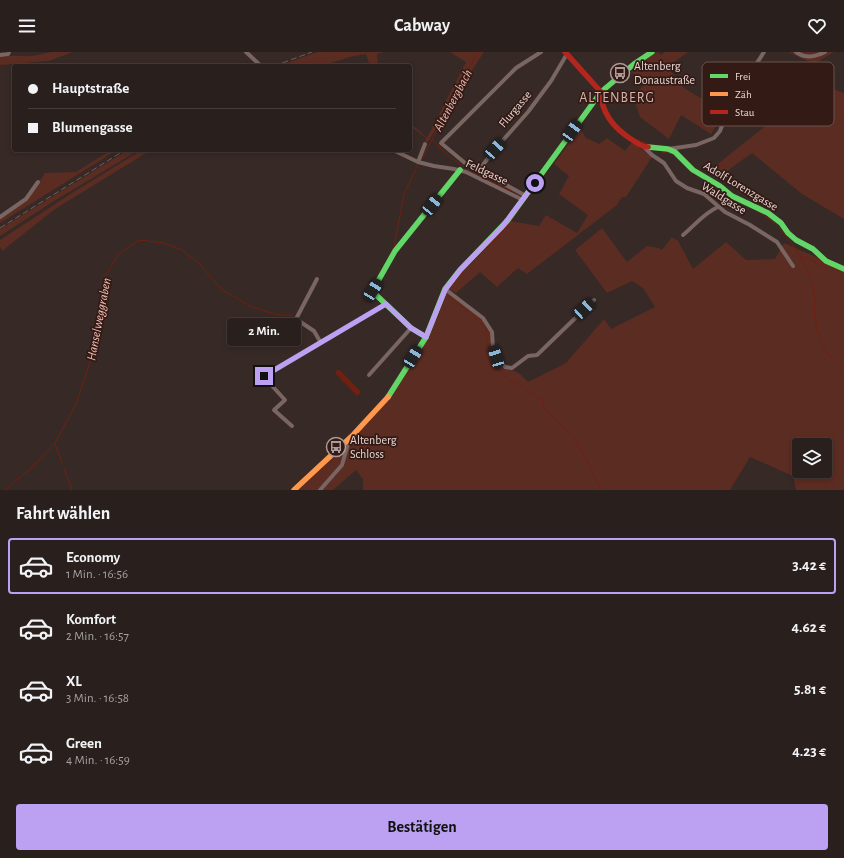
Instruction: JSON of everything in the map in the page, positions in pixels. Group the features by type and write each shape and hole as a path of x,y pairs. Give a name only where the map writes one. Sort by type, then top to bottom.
{"street":[{"path":"246,52 259,64"},
{"path":"524,198 465,163 441,143 516,68 541,52"},
{"path":"294,490 351,436 390,395 426,337 445,290 460,270 502,227 600,92 634,64 652,52"},
{"path":"758,62 764,52"},
{"path":"796,52 804,56 815,57 825,52"},
{"path":"0,55 8,53"},
{"path":"566,53 600,92 601,99 612,124 627,137 644,147 668,149 696,145 714,138 722,126"},
{"name":"Flurgasse","path":"479,170 551,82 566,53"},
{"path":"418,162 425,144"},
{"name":"Waldgasse","path":"644,147 652,156 664,163 676,181 687,188 704,194 718,207 777,242 793,266"},
{"name":"Adolf Lorenzgasse","path":"668,149 675,152 693,170 720,186 732,196 768,213 781,223 788,233 796,240 813,250 826,261 844,269"},
{"name":"Feldgasse","path":"397,152 418,162 460,170 524,198"},
{"path":"426,337 411,328 373,292 373,290 395,252 460,170"},
{"path":"0,217 26,199 38,182"},
{"path":"682,235 695,225 707,212 718,207"},
{"path":"317,279 296,319 314,331 321,343"},
{"path":"445,290 483,318 492,332 492,343 496,357 505,368 512,368 528,356 537,355 594,300"},
{"path":"292,426 274,410 285,400 264,376 386,304"},
{"path":"369,375 411,328"},
{"path":"320,490 342,465 351,436"}],"shaded area":[{"path":"51,52 73,52 49,61 0,65 0,56 33,56"},
{"path":"317,52 384,52 377,54 378,64 369,64 366,54 328,64 284,64"},
{"path":"450,52 484,52 460,88 428,142 425,141 426,138 412,128 412,125 427,138 466,62"},
{"path":"658,52 661,55 665,52 688,52 667,67 684,88 702,99 702,126 716,126 711,134 681,115 669,139 640,117 633,96 645,84 631,72 650,56"},
{"path":"788,52 834,52 817,62 810,62"},
{"path":"834,89 844,93 844,219 802,194 752,153 723,174 714,167 765,126 834,126"},
{"path":"580,128 586,138 599,144 607,138 625,151 632,142 652,157 626,197 622,197 617,205 527,274 518,268 497,287 480,272 456,293 448,289 467,265 510,221 539,226 546,215 577,233 588,215 559,194 569,176 554,164"},
{"path":"108,152 114,152 0,223 0,218 27,201 45,173 76,172"},
{"path":"125,152 136,152 54,201 0,236 0,229"},
{"path":"139,152 148,152 55,209 2,251 0,240"},
{"path":"602,228 627,262 647,246 662,250 672,237 676,240 677,239 693,269 726,242 746,260 775,259 784,243 844,269 844,490 796,490 793,478 832,478 832,438 792,438 792,476 750,457 730,490 363,490 363,479 356,470 333,490 321,490 343,466 352,437 389,399 426,338 446,292 484,321 491,332 494,359 500,365 519,373 528,382 566,363 604,319 611,329 655,307 643,288 632,281 607,293 575,250"},
{"path":"340,370 361,392 357,396 336,374 336,371"},
{"path":"349,441 340,465 318,490 296,490"}],"waterway":[{"name":"Altenbergbach","path":"478,52 432,139 441,149 461,165 520,195"},
{"name":"Hanselweggraben","path":"421,160 432,140"},
{"name":"Altenbergbach","path":"638,140 648,144"},
{"name":"Altenbergbach","path":"662,152 673,154"},
{"name":"Altenbergbach","path":"677,158 690,171"},
{"name":"Hanselweggraben","path":"394,247 404,194 418,165"},
{"path":"468,266 500,235 546,172"},
{"name":"Altenbergbach","path":"731,198 746,205"},
{"name":"Altenbergbach","path":"758,211 773,222 786,236 796,249 810,277"},
{"name":"Hanselweggraben","path":"5,490 31,468 55,443 77,402 93,352 105,276 119,254 139,240 164,243 182,250 199,263 221,289 250,306 278,315 293,315"},
{"path":"800,257 825,267"},
{"path":"833,269 844,274"},
{"path":"450,288 464,270"},
{"name":"Altenbergbach","path":"812,285 815,298 814,312 817,331 826,352 844,369"},
{"path":"449,296 476,318 486,329 491,357 498,369 510,381 542,400 544,409 571,435 591,467 600,490"},
{"path":"55,444 62,463"},
{"path":"64,468 72,490"}],"railway":[{"path":"279,64 312,52"},
{"path":"0,228 122,152"}],"traffic: fast":[{"path":"388,397 426,337 445,289 460,270 508,220 601,92 634,64 652,52"},
{"path":"648,147 668,149 675,152 693,170 720,186 732,196 768,213 781,223 788,233 796,240 813,249 826,261 844,269"},
{"path":"426,337 411,328 373,292 373,290 395,251 460,170"}],"traffic: slow":[{"path":"294,490 352,436 388,397"}],"traffic: jam":[{"path":"565,52 601,92 604,107 611,121 627,137 643,146 648,147"}],"place":[{"name":"Altenberg Donaustraße","path":"620,73"},
{"name":"Altenberg Schloss","path":"336,447"}],"district":[{"name":"ALTENBERG","path":"617,97"}],"route":[{"path":"264,376 386,304 411,328 426,337 445,290 460,270 502,227 535,183"}]}
